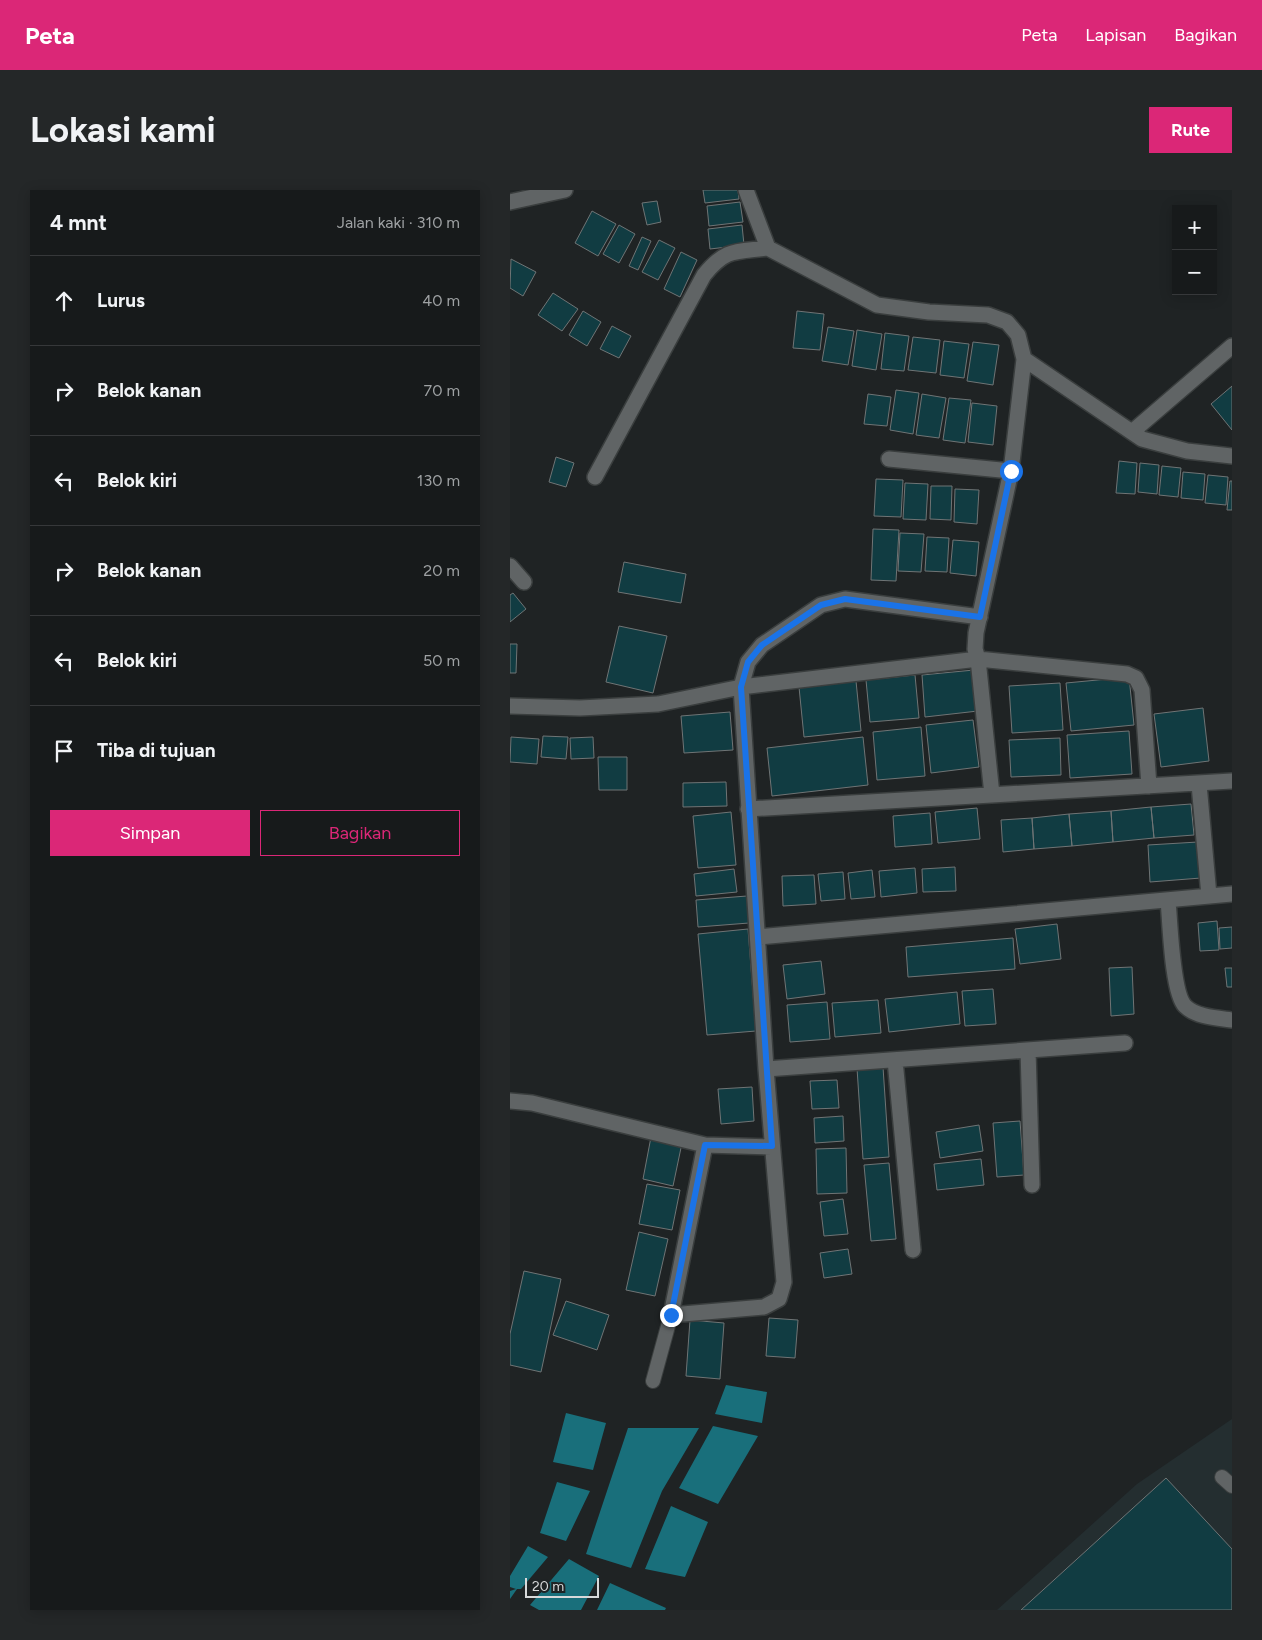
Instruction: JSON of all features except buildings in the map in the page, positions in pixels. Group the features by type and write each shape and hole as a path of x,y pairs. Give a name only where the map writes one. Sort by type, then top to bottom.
{"street":[{"path":"510,202 565,190"},
{"path":"746,190 768,248"},
{"path":"595,477 704,275 718,258 734,252 768,248 877,305 929,312 988,315 1007,322 1018,335 1024,359 1011,471 976,633 975,649 978,659 992,796"},
{"path":"1132,432 1232,346"},
{"path":"1024,359 1142,439 1187,451 1232,456"},
{"path":"889,459 1011,471"},
{"path":"510,566 524,582"},
{"path":"705,1145 671,1315 764,1307 779,1299 784,1282 766,1069 748,809 741,687 748,662 762,645 821,605 845,599 980,617"},
{"path":"510,706 580,708 658,704 741,687 978,659 1127,674 1136,678 1142,690 1149,786"},
{"path":"748,809 1232,781"},
{"path":"1199,784 1209,896"},
{"path":"758,937 1232,894"},
{"path":"1168,900 1176,988 1184,1006 1207,1017 1232,1020"},
{"path":"766,1069 1125,1043"},
{"path":"1028,1050 1032,1185"},
{"path":"895,1060 912,1250"},
{"path":"510,1100 532,1103 705,1145 772,1146"}],"lane":[{"path":"653,1381 671,1315"}],"shaded area":[{"path":"1232,1419 1232,1610 997,1610 1137,1484"}],"water":[{"path":"726,1385 767,1392 762,1423 715,1414"},
{"path":"566,1413 606,1423 593,1470 553,1462"},
{"path":"713,1426 758,1436 718,1504 679,1488"},
{"path":"628,1428 699,1428 662,1491 631,1568 586,1554"},
{"path":"557,1482 590,1491 566,1541 540,1533"},
{"path":"671,1506 708,1522 685,1577 645,1569"},
{"path":"528,1546 548,1557 521,1589 517,1589 510,1599 510,1591 516,1589 510,1587 510,1576"},
{"path":"569,1559 599,1576 581,1610 539,1610 530,1605"},
{"path":"610,1583 666,1608 665,1610 597,1610"}],"route":[{"path":"671,1315 705,1145 772,1146 741,687 748,662 762,645 821,605 845,599 980,617 1011,471"}]}
